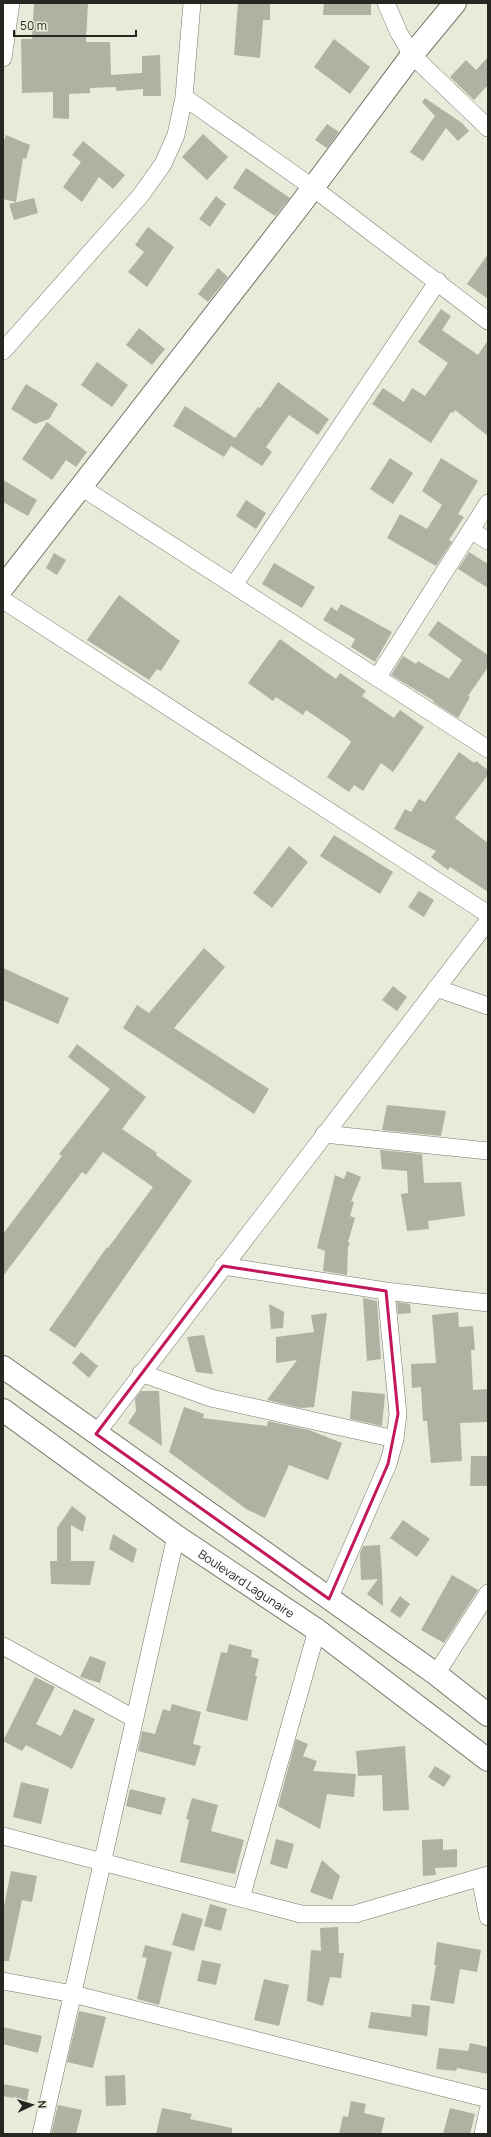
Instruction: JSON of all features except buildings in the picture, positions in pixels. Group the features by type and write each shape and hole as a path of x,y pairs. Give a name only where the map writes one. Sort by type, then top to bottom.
{"main road":[{"path":"3,587 412,55 454,3"},
{"path":"3,1367 436,1674 488,1715"},
{"name":"Boulevard Lagunaire","path":"3,1410 176,1536 316,1630 488,1760"}],"street":[{"path":"3,56 12,3"},
{"path":"3,351 141,195 162,164 176,135 184,97 192,3"},
{"path":"386,3 412,55 488,128"},
{"path":"184,97 312,187 438,281 488,321"},
{"path":"234,586 438,281"},
{"path":"81,487 488,750"},
{"path":"377,678 488,502"},
{"path":"471,530 488,541"},
{"path":"3,600 488,914"},
{"path":"96,1434 488,921"},
{"path":"436,988 488,1006"},
{"path":"324,1134 488,1151"},
{"path":"223,1266 386,1291 488,1303"},
{"path":"329,1599 388,1464 395,1439 398,1414 386,1291"},
{"path":"141,1374 211,1398 395,1439"},
{"path":"41,2134 176,1536"},
{"path":"436,1674 488,1593"},
{"path":"241,1898 316,1630"},
{"path":"3,1646 135,1719"},
{"path":"3,1836 301,1914 355,1914 484,1876 488,1917"},
{"path":"3,1981 73,1994 488,2099"},
{"path":"483,2134 488,2110"}],"highlighted area":[{"path":"223,1266 386,1291 398,1414 388,1464 329,1599 96,1434"}]}
